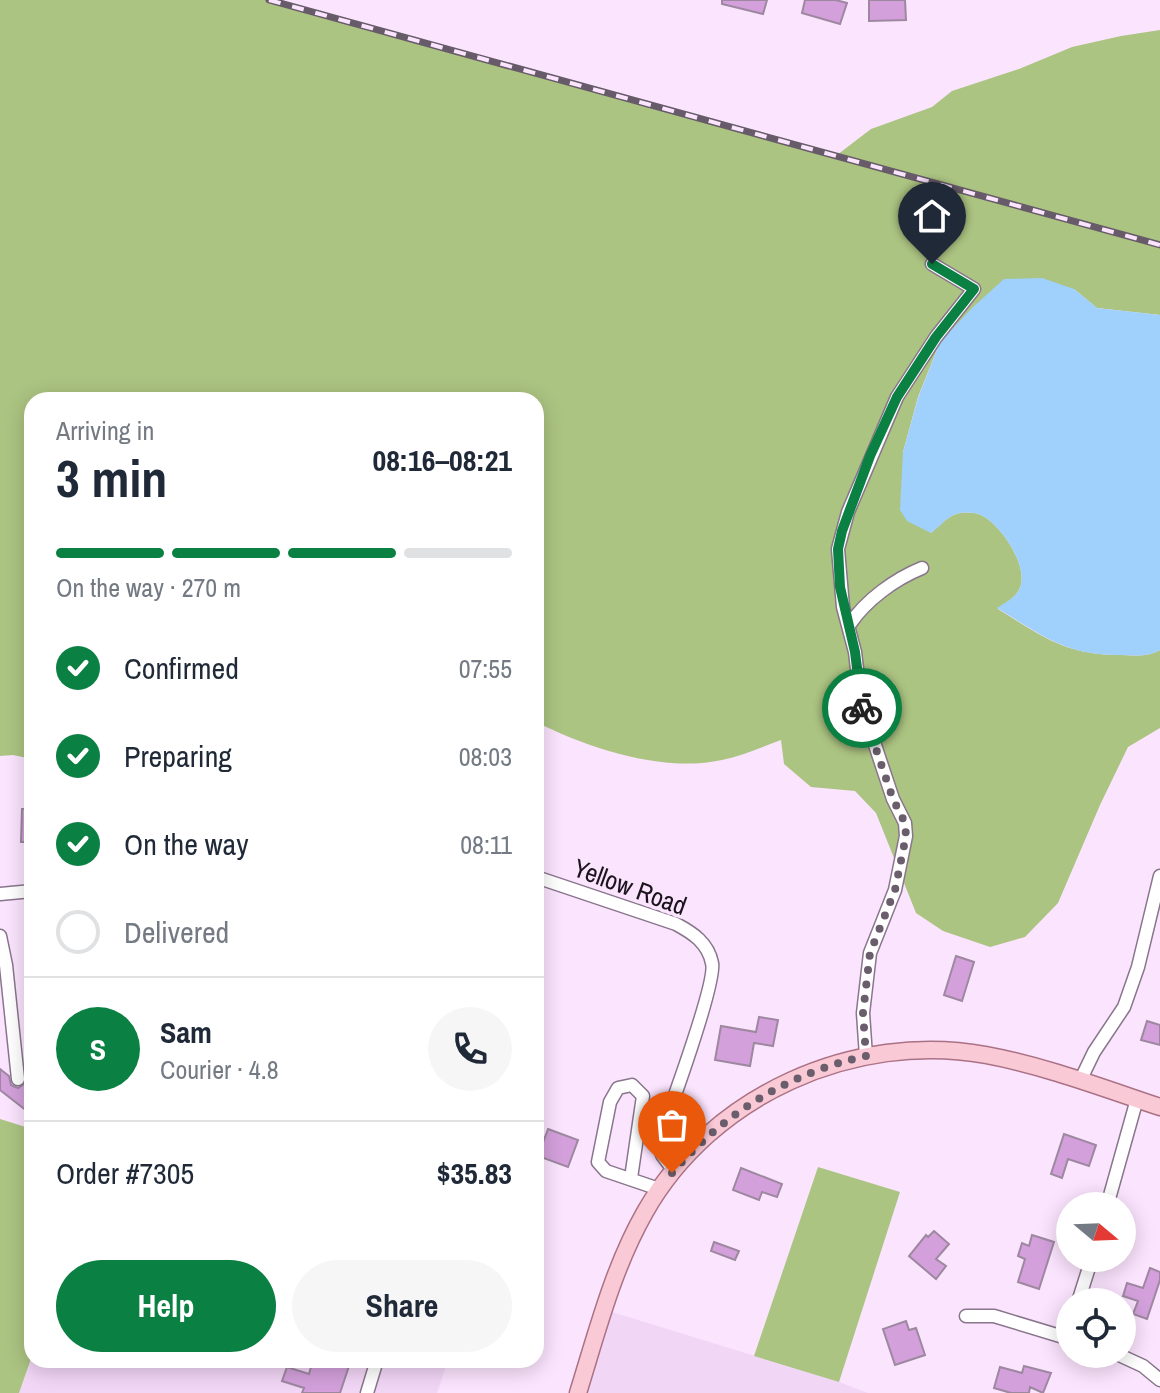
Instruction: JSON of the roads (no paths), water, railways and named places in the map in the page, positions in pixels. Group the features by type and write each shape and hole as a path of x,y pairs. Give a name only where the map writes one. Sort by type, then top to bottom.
{"main road":[{"path":"578,1393 617,1270 659,1189 717,1127 765,1094 821,1068 866,1056 909,1051 950,1051 1000,1058 1160,1107"}],"street":[{"path":"866,1056 863,1013 870,953 895,890 906,836 905,823 893,799 861,703 850,624 843,607 838,549 848,512 897,397 936,337 974,289 932,264"},
{"path":"850,624 872,600 895,582 922,568"},
{"path":"1080,1081 1094,1052 1124,1007 1138,967 1160,876"},
{"name":"Yellow Road","path":"544,880 676,924 694,934 707,949 714,967 661,1134 662,1155 674,1171"},
{"path":"0,894 24,892"},
{"path":"0,936 18,1079"},
{"path":"631,1178 643,1096 632,1085 618,1088 610,1102 598,1162 606,1171 659,1189"},
{"path":"1111,1192 1137,1099"},
{"path":"966,1316 994,1316 1056,1332"},
{"path":"1136,1363 1160,1380"},
{"path":"367,1393 375,1368"}],"water":[{"path":"1042,278 1074,289 1097,308 1160,315 1160,650 1150,654 1139,656 1082,651 1040,634 997,608 1017,593 1021,573 1006,538 989,520 975,513 956,514 931,533 907,521 900,510 903,452 918,398 940,342 1004,279"}],"railway":[{"path":"269,0 1160,245"}]}
